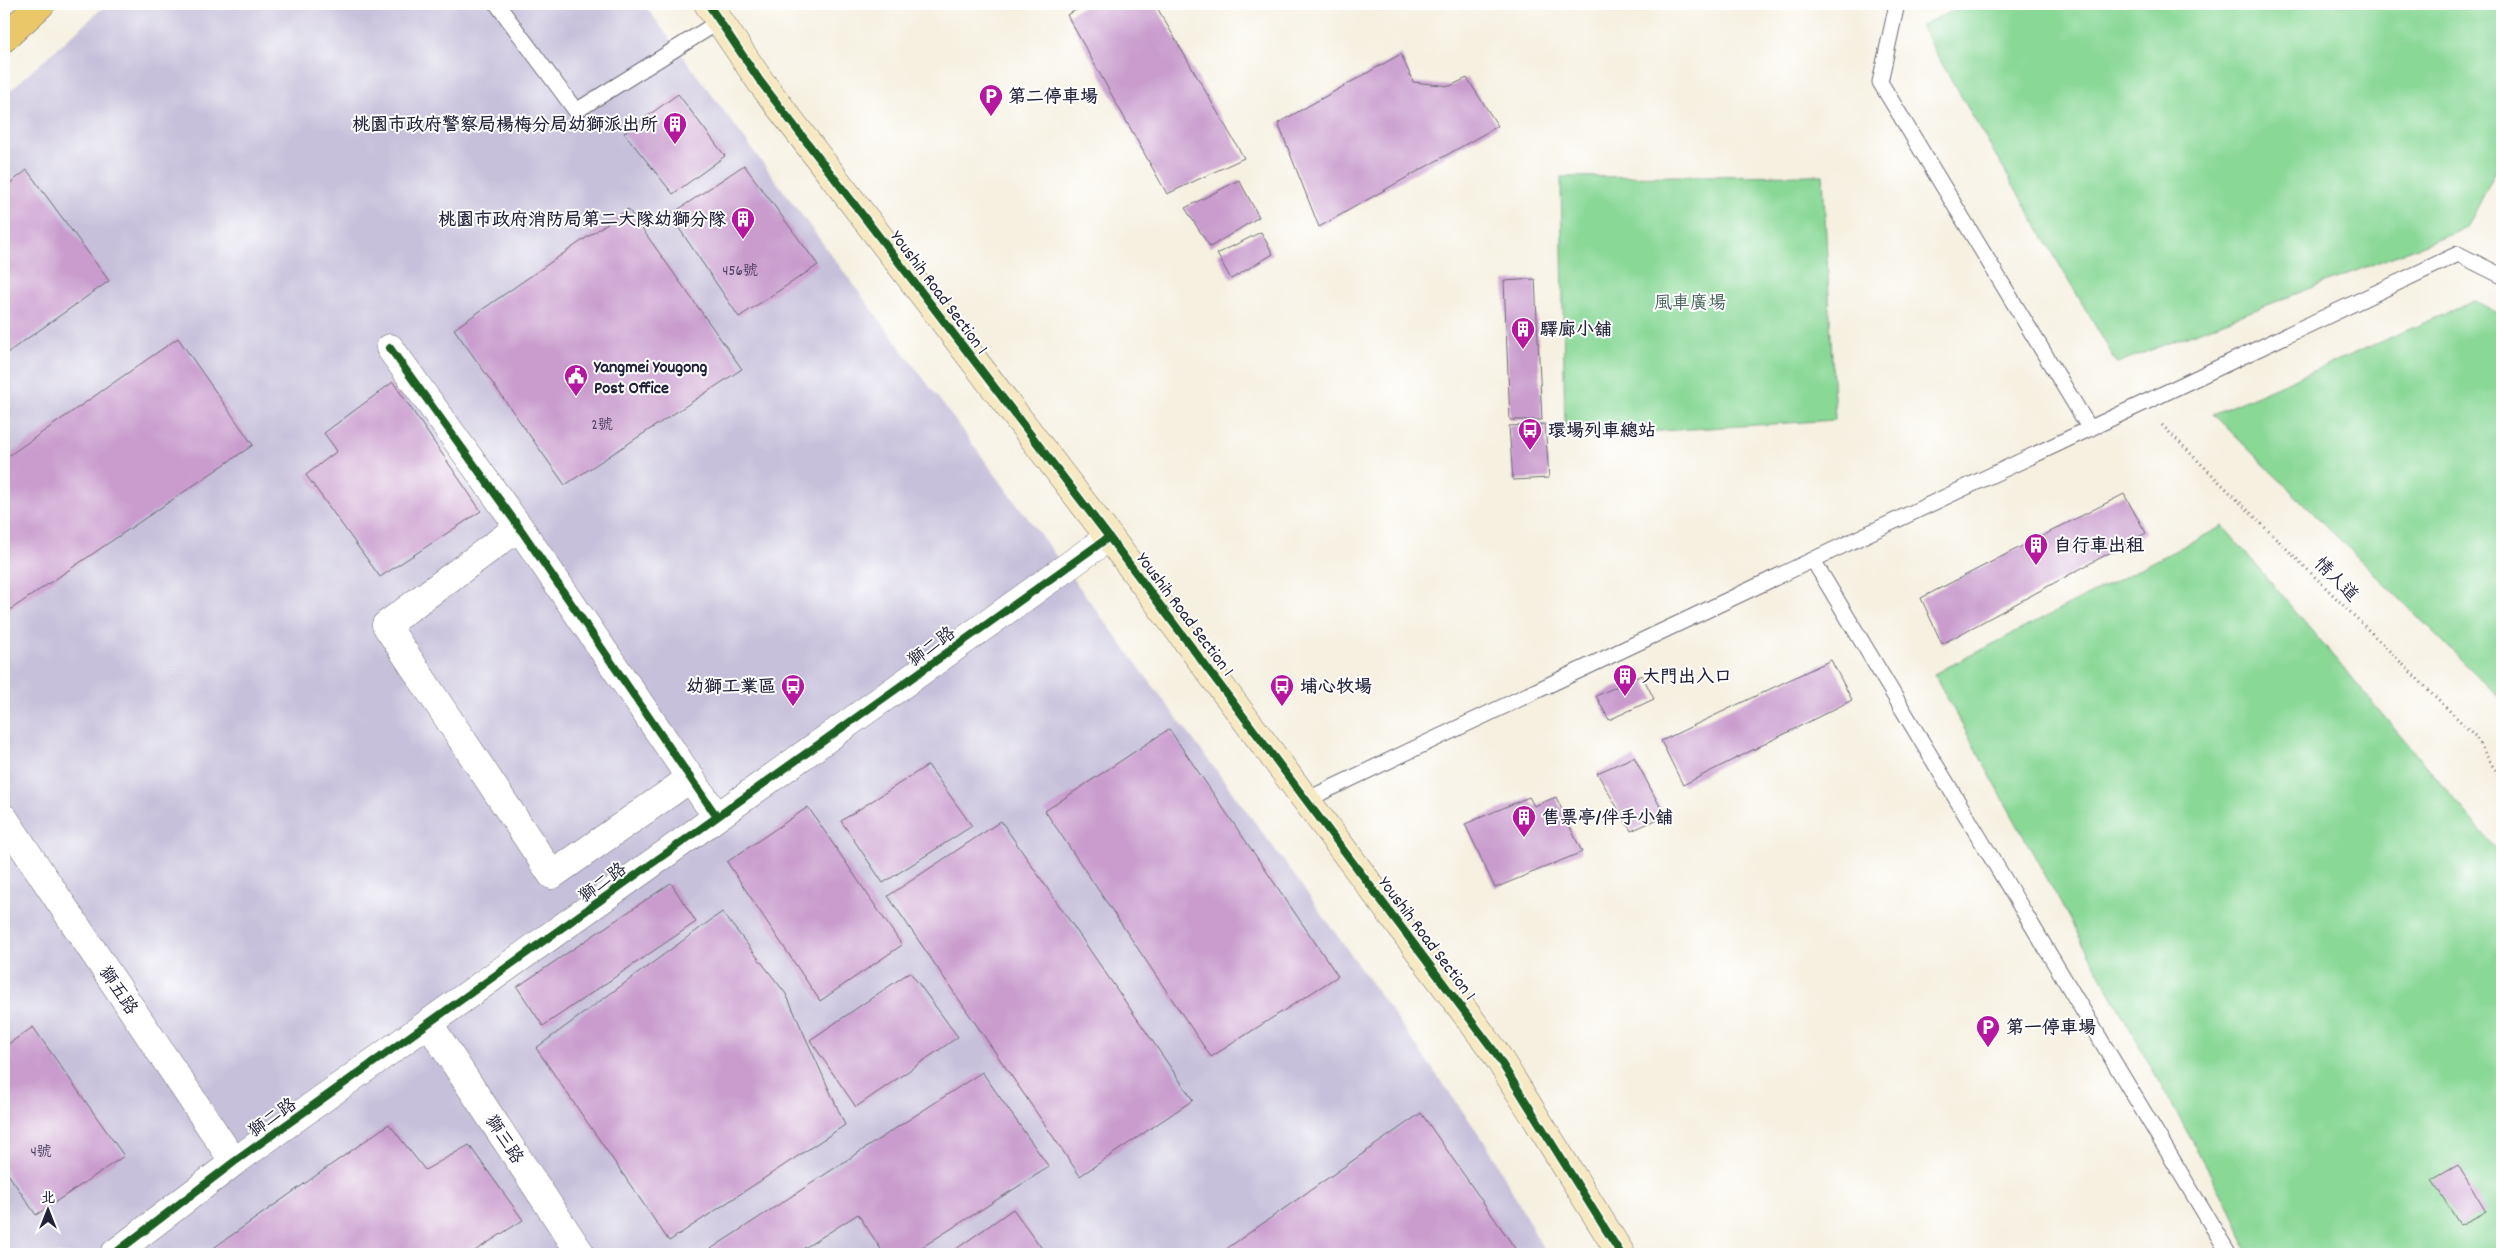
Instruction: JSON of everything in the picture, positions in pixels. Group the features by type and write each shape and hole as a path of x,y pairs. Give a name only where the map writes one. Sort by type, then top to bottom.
{"highway":[{"path":"4,38 41,4"}],"street":[{"name":"Youshih Road Section 1","path":"714,12 760,81 1109,537 1494,1051 1621,1254"},
{"path":"390,348 519,526 717,818"},
{"path":"519,526 386,625 552,874 691,778"},
{"name":"獅二路","path":"114,1254 234,1162 1109,537"},
{"name":"獅五路","path":"4,818 234,1162"},
{"name":"獅三路","path":"429,1024 581,1254"}],"lane":[{"path":"497,4 576,111 714,12"},
{"path":"1897,4 1880,82 2090,429"},
{"path":"1306,800 2458,254 2502,276"},
{"path":"1813,560 2229,1254"}],"shaded area":[{"path":"107,4 644,4 1289,868 1489,1148 1546,1254 4,1254 4,96"}],"green space":[{"path":"1967,4 2502,4 2502,159 2467,228 2117,363 1920,26"},
{"name":"風車廣場","path":"1823,175 1835,420 1565,437 1561,177"},
{"path":"2475,301 2502,315 2502,700 2213,414"},
{"path":"2223,526 2502,856 2502,1254 2247,1254 2238,1224 1934,674"}],"building":[{"path":"1087,4 1155,4 1244,158 1167,194 1067,15"},
{"path":"1401,54 1413,82 1450,86 1467,78 1498,126 1319,227 1278,123"},
{"name":"桃園市政府警察局楊梅分局幼獅派出所","path":"678,94 725,156 673,194 624,133"},
{"name":"桃園市政府消防局第二大隊幼獅分隊","path":"744,165 818,265 739,317 670,215"},
{"path":"27,170 109,281 4,355 4,188"},
{"path":"1239,180 1259,217 1210,247 1185,208"},
{"path":"628,209 742,369 565,485 454,329"},
{"path":"1261,232 1273,254 1231,279 1217,254"},
{"name":"驛廊小舖","path":"1535,279 1542,420 1510,420 1504,281"},
{"path":"178,338 253,445 4,614 4,459"},
{"path":"393,382 481,511 380,577 306,475 337,451 324,433"},
{"path":"1545,424 1549,478 1513,480 1509,426"},
{"name":"自行車出租","path":"2124,494 2146,533 1942,644 1921,598"},
{"path":"1831,660 1852,700 1683,785 1661,741"},
{"name":"大門出入口","path":"1642,675 1654,699 1609,720 1596,696"},
{"path":"1169,729 1338,976 1211,1057 1045,811"},
{"path":"1634,757 1665,816 1631,831 1597,773"},
{"path":"928,765 972,826 883,883 841,821"},
{"name":"售票亭/伴手小舖","path":"1529,797 1534,806 1556,797 1582,852 1495,888 1465,824"},
{"path":"808,807 902,945 820,1001 727,862"},
{"path":"1001,821 1193,1100 1080,1176 888,896"},
{"path":"671,883 696,922 543,1026 517,987"},
{"path":"722,912 786,994 845,1125 669,1241 536,1048"},
{"path":"910,972 958,1037 856,1107 810,1040"},
{"path":"33,1027 124,1156 36,1215 4,1168 4,1047"},
{"path":"982,1072 1049,1167 911,1254 884,1254 858,1214 795,1254 703,1254"},
{"path":"1421,1113 1519,1254 1219,1254"},
{"path":"389,1124 425,1170 469,1145 523,1220 470,1254 205,1254"},
{"path":"2458,1165 2486,1212 2460,1225 2432,1180"},
{"path":"1013,1209 1046,1254 949,1254"}],"cycle path":[{"path":"708,4 760,81 1109,537 1494,1051 1621,1254"},
{"path":"390,348 519,527 717,817"},
{"path":"114,1254 234,1162 1109,537"}],"place":[{"name":"第二停車場","path":"991,117"},
{"name":"桃園市政府警察局楊梅分局幼獅派出所","path":"675,145"},
{"name":"桃園市政府消防局第二大隊幼獅分隊","path":"743,240"},
{"name":"驛廊小舖","path":"1523,350"},
{"name":"Yangmei Yougong Post Office","path":"576,397"},
{"name":"環場列車總站","path":"1530,451"},
{"name":"自行車出租","path":"2036,566"},
{"name":"大門出入口","path":"1625,697"},
{"name":"幼獅工業區","path":"793,707"},
{"name":"埔心牧場","path":"1282,707"},
{"name":"售票亭/伴手小舖","path":"1524,838"},
{"name":"第一停車場","path":"1988,1048"}]}
